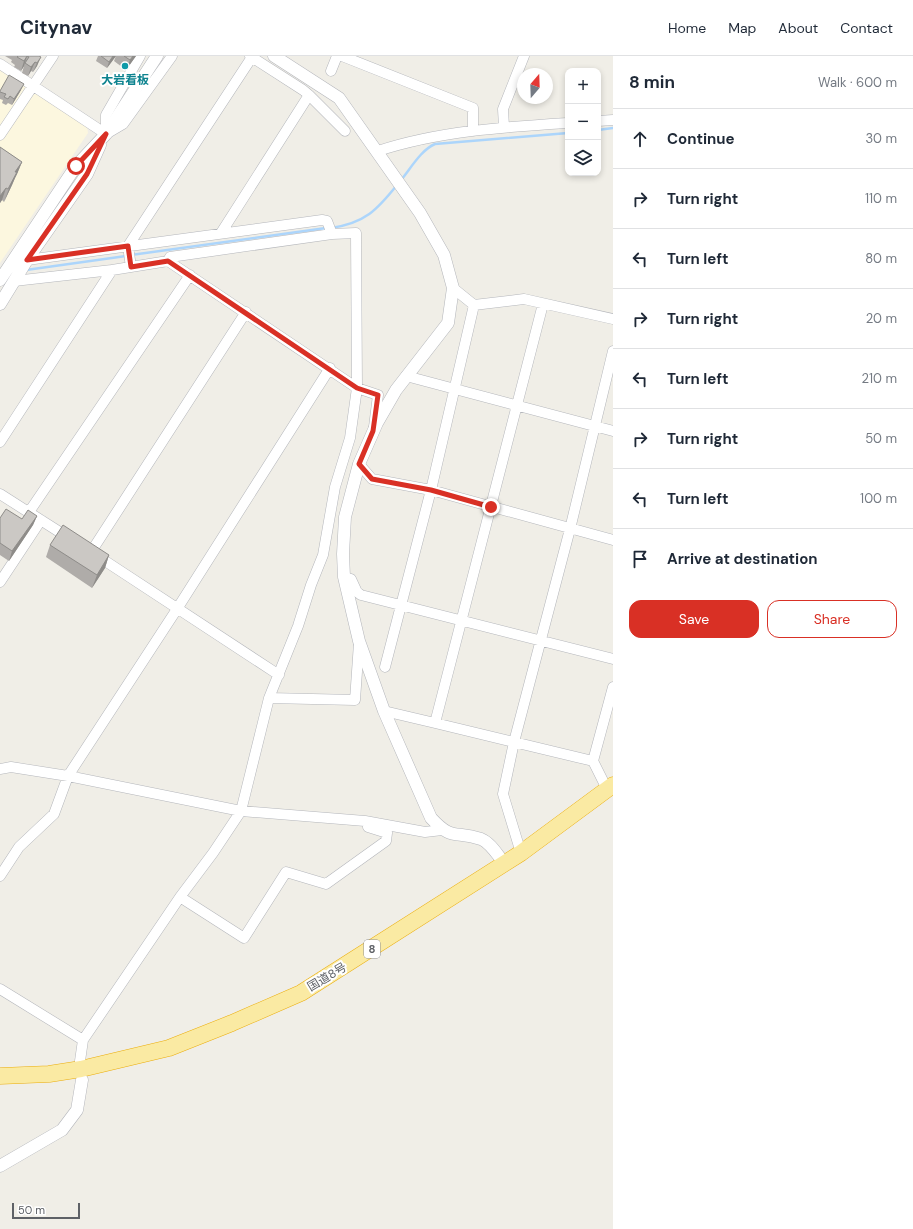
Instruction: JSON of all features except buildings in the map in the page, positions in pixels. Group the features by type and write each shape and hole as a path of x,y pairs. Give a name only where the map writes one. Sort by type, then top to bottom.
{"highway":[{"name":"国道8号","path":"0,1076 81,1074 169,1048 232,1023 300,993 505,864 610,787"}],"street":[{"path":"0,135 53,56"},
{"path":"106,134 106,115 140,56"},
{"path":"0,304 27,260 87,174 106,134 157,56"},
{"path":"0,280 76,166 106,134 123,124 172,56"},
{"path":"274,56 340,98 420,213 444,255 453,288 448,323 406,376 373,431 359,464 345,517 344,577 359,641 384,711 431,818 442,830 452,835 481,839 489,844 505,864"},
{"path":"331,72 337,56"},
{"path":"342,56 473,108 473,131"},
{"path":"504,127 503,109 524,56"},
{"path":"131,264 128,248 251,57 304,90 345,130"},
{"path":"0,64 106,134"},
{"path":"221,233 309,95"},
{"path":"601,121 613,120"},
{"path":"378,151 404,143 473,131 504,127 565,123"},
{"path":"27,260 128,248 221,233 322,220 327,221 331,230"},
{"path":"0,1166 62,1130 77,1110 83,1040 180,897 213,853 241,811 269,698 279,675 323,555 335,486 350,438 357,388 356,233 331,230 170,257 168,261"},
{"path":"14,281 112,270 131,264 168,261 330,368 357,388 378,395 373,431"},
{"path":"0,442 112,270"},
{"path":"29,512 190,275"},
{"path":"453,288 474,305 524,299 613,319"},
{"path":"435,723 463,620 543,304"},
{"path":"385,667 431,490 474,305"},
{"path":"85,548 246,312"},
{"path":"521,853 503,794 514,742 570,529 613,351"},
{"path":"0,876 19,847 54,814 68,776 177,609 330,368"},
{"path":"406,376 454,390 613,431"},
{"path":"359,464 372,479 431,490 613,540"},
{"path":"0,494 279,675"},
{"path":"0,582 41,520"},
{"path":"344,577 351,579 357,592 361,595 613,659"},
{"path":"269,698 355,700 359,641"},
{"path":"593,761 613,688"},
{"path":"384,711 593,761 610,787"},
{"path":"0,770 11,767 68,776 241,811 362,821 425,832 442,830"},
{"path":"180,897 244,938 286,872 326,884 386,841 387,833 364,826 362,821"},
{"path":"0,989 83,1040"}],"shaded area":[{"path":"0,69 87,126 88,133 0,263"}],"waterway":[{"path":"601,130 613,128"},
{"path":"401,180 425,150 435,144 565,133"},
{"path":"331,228 343,226 362,219 383,202 397,185"},
{"path":"131,255 326,228"},
{"path":"26,270 126,256"}],"place":[{"name":"大岩看板","path":"125,66"}],"route":[{"path":"76,166 106,134 87,174 27,260 128,246 131,267 168,261 330,368 357,388 378,395 373,431 359,464 372,479 431,490 491,507"}]}
